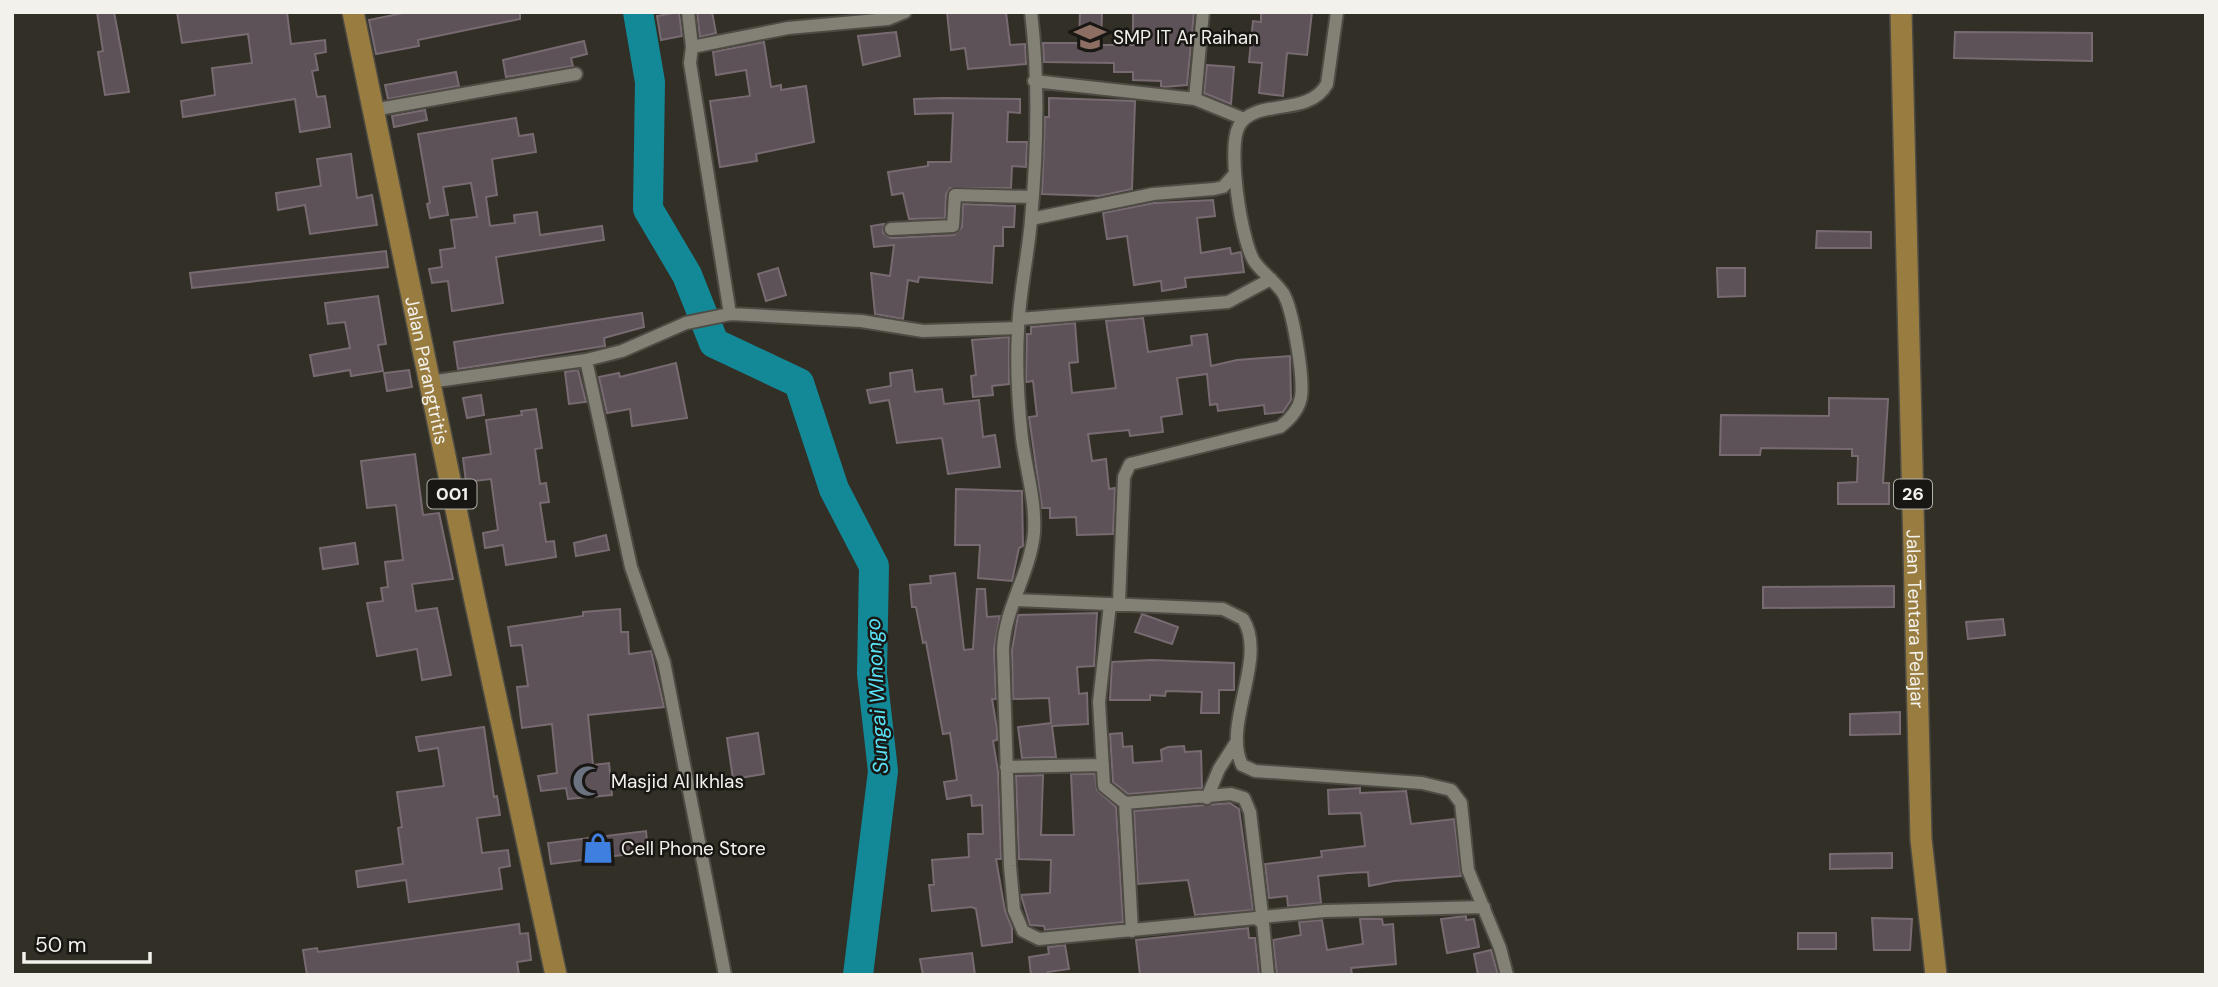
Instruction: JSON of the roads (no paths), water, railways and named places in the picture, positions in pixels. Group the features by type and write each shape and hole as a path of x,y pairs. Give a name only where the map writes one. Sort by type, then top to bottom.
{"main road":[{"name":"Jalan Parangtritis","path":"353,12 556,975"},
{"name":"Jalan Tentara Pelajar","path":"1901,12 1921,839 1936,975"}],"street":[{"path":"688,12 692,47 690,63 727,314"},
{"path":"692,47 788,28 905,12"},
{"path":"1031,12 1034,81 1032,197 1019,324 1021,427 1034,516 1030,556 1004,627 1006,767 1013,898 1023,931 1033,938 1045,939 1256,918 1263,920 1325,911 1484,907"},
{"path":"1195,99 1203,12"},
{"path":"1268,975 1249,804 1237,795 1125,803 1104,786 1100,678 1114,603 1124,477 1130,464 1280,426 1291,418 1301,398 1294,323 1284,295 1254,261 1233,176 1236,135 1244,119 1260,112 1309,102 1322,93 1327,84 1337,12"},
{"path":"373,110 576,74"},
{"path":"1034,81 1195,99 1244,119"},
{"path":"1031,219 1153,194 1214,189 1229,183 1233,176"},
{"path":"891,229 953,226 955,195 1032,197"},
{"path":"429,382 586,360 622,351 686,323 727,314 861,321 923,331 1019,324 1228,302 1271,279"},
{"path":"586,360 631,567 664,662 725,975"},
{"path":"1014,600 1223,609 1243,619 1251,639 1237,741 1239,759 1248,770 1422,783 1451,790 1461,803 1468,870 1484,907 1507,975"},
{"path":"1207,798 1219,769 1237,741"},
{"path":"1006,767 1103,765"},
{"path":"1125,803 1132,931"}],"waterway":[{"name":"Sungai WInongo","path":"638,12 650,82 648,209 687,275 714,343 799,383 834,489 874,566 872,674 883,771 858,975"}],"place":[{"name":"SMP IT Ar Raihan","path":"1090,37"},
{"name":"Masjid Al Ikhlas","path":"588,781"},
{"name":"Cell Phone Store","path":"598,848"}]}
